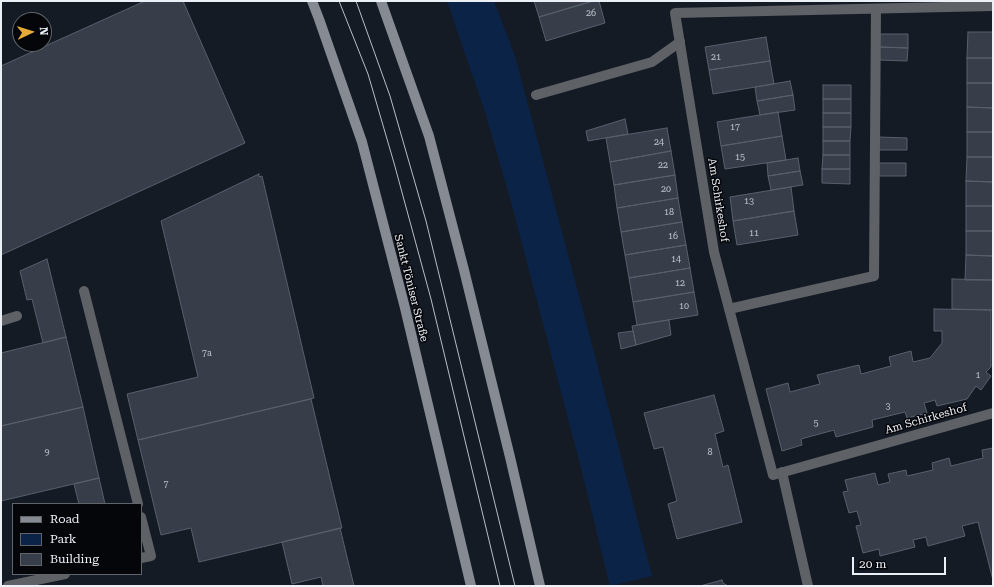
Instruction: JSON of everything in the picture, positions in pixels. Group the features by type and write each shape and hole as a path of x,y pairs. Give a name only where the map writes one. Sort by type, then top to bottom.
{"main road":[{"name":"Sankt Töniser Straße","path":"312,1 320,19 362,142 405,308 471,586"},
{"path":"381,1 429,136 464,270 540,586"}],"street":[{"name":"Am Schirkeshof","path":"993,6 675,12 714,252 773,475 993,413"},
{"path":"729,309 874,276 876,9"},
{"path":"536,95 652,62 680,42"},
{"path":"84,291 138,503"},
{"path":"1,320 17,316"},
{"path":"782,472 808,586"},
{"path":"142,521 151,556 142,558"},
{"path":"8,586 60,575"}],"green space":[{"path":"447,1 494,1 515,56 652,576 610,586 580,464 511,202 486,115"}],"building":[{"path":"145,1 183,1 245,143 1,255 1,66 32,52 52,52 52,43"},
{"path":"534,1 593,1 539,17"},
{"path":"593,1 599,1 605,23 546,41 539,17"},
{"path":"968,32 993,32 993,58 967,58"},
{"path":"880,34 908,34 908,48 879,47"},
{"path":"766,37 770,61 709,70 705,47"},
{"path":"879,47 908,48 907,61 880,60"},
{"path":"967,58 993,58 993,83 967,83"},
{"path":"770,61 774,84 713,94 709,70"},
{"path":"790,81 793,95 757,101 755,87"},
{"path":"967,83 993,83 993,108 967,107"},
{"path":"823,85 851,85 851,99 823,99"},
{"path":"793,95 795,110 760,115 757,101"},
{"path":"823,99 851,99 851,113 823,113"},
{"path":"967,107 993,108 993,132 967,132"},
{"path":"778,112 782,136 721,146 717,122"},
{"path":"823,113 851,113 851,127 823,127"},
{"path":"625,119 628,134 588,141 586,131"},
{"path":"823,127 851,127 850,141 823,141"},
{"path":"667,128 671,151 610,162 606,138"},
{"path":"967,132 993,132 993,157 967,157"},
{"path":"782,136 786,160 725,169 721,146"},
{"path":"879,137 907,138 907,150 879,150"},
{"path":"823,141 850,141 850,155 823,155"},
{"path":"671,151 675,175 614,185 610,162"},
{"path":"823,155 850,155 850,169 822,169"},
{"path":"967,157 993,157 993,182 966,181"},
{"path":"798,158 800,171 768,176 767,163"},
{"path":"879,163 906,163 906,176 879,176"},
{"path":"822,169 850,169 850,184 822,183"},
{"path":"800,171 803,185 771,190 768,176"},
{"path":"259,174 259,177 262,176 314,398 138,440 127,394 198,377 161,221"},
{"path":"675,175 678,198 617,208 614,185"},
{"path":"966,181 993,182 993,206 966,206"},
{"path":"791,187 794,211 733,221 730,197"},
{"path":"678,198 682,222 621,232 617,208"},
{"path":"966,206 993,206 993,231 966,231"},
{"path":"794,211 798,235 737,245 733,221"},
{"path":"682,222 686,245 625,255 621,232"},
{"path":"966,231 993,231 993,256 966,255"},
{"path":"686,245 690,268 629,278 625,255"},
{"path":"966,255 993,256 993,280 965,280"},
{"path":"47,259 66,337 43,343 32,299 27,300 20,271"},
{"path":"690,268 694,292 633,302 629,278"},
{"path":"952,279 993,280 993,310 952,309"},
{"path":"694,292 698,315 637,325 633,302"},
{"path":"934,309 991,310 991,367 986,372 991,376 981,390 976,386 967,399 937,406 935,400 924,403 927,413 907,418 905,412 872,420 873,427 836,437 834,430 801,439 802,445 782,451 766,389 788,383 790,392 820,384 817,375 859,365 861,374 891,366 889,357 911,351 913,362 930,358 942,343 942,331 934,331"},
{"path":"669,320 671,335 636,345 632,326"},
{"path":"633,331 636,345 621,349 618,333"},
{"path":"66,337 83,407 1,426 1,353"},
{"path":"714,395 724,431 715,434 723,467 728,465 742,522 677,539 668,504 677,501 663,447 654,449 644,413"},
{"path":"311,399 342,528 199,562 191,528 161,535 138,440"},
{"path":"83,407 99,478 1,501 1,426"},
{"path":"993,448 993,580 978,522 962,526 965,536 928,546 926,537 913,540 915,547 880,556 879,549 863,553 856,526 861,525 857,511 849,513 843,492 848,491 845,480 875,473 878,485 890,482 888,474 906,470 907,476 933,470 932,463 949,458 951,466 983,458 982,450"},
{"path":"99,478 105,503 79,503 74,484"},
{"path":"340,528 354,586 323,586 321,577 292,584 282,542"},
{"path":"722,580 723,583 728,586 700,586"}],"tram line":[{"path":"339,1 368,74 394,163 431,299 500,586"},
{"path":"356,1 390,96 426,221 515,586"}]}
